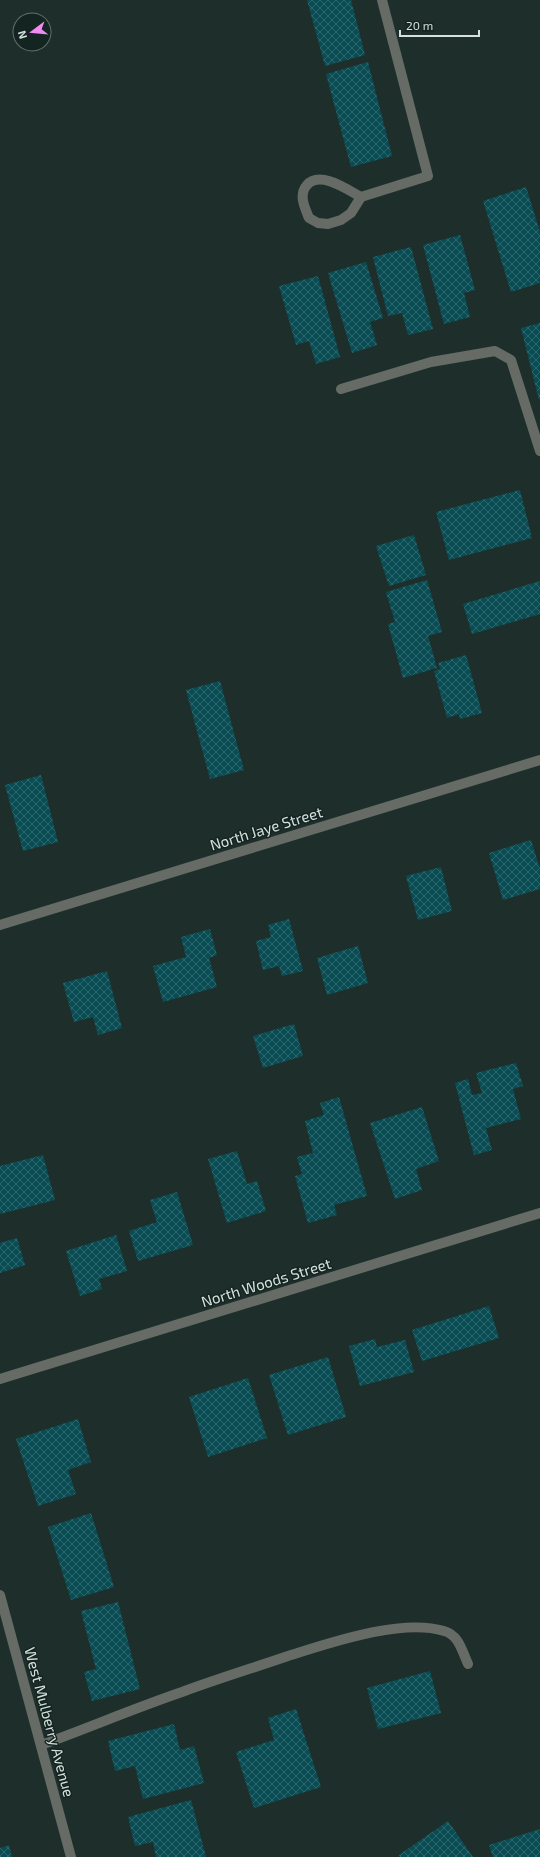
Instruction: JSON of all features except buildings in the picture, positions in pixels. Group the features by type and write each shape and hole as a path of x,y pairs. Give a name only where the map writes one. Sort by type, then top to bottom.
{"street":[{"path":"361,197 329,181 318,179 310,182 305,187 302,196 309,218 318,224 328,224 341,220 351,213 361,197 428,176 382,0"},
{"path":"341,388 431,362 495,350 511,360 540,451"},
{"name":"North Jaye Street","path":"0,925 540,760"},
{"name":"North Woods Street","path":"0,1379 540,1213"},
{"name":"West Mulberry Avenue","path":"0,1595 71,1857"},
{"path":"41,1745 181,1692 253,1668 336,1641 383,1631 418,1627 445,1631 457,1639 468,1664"}]}
